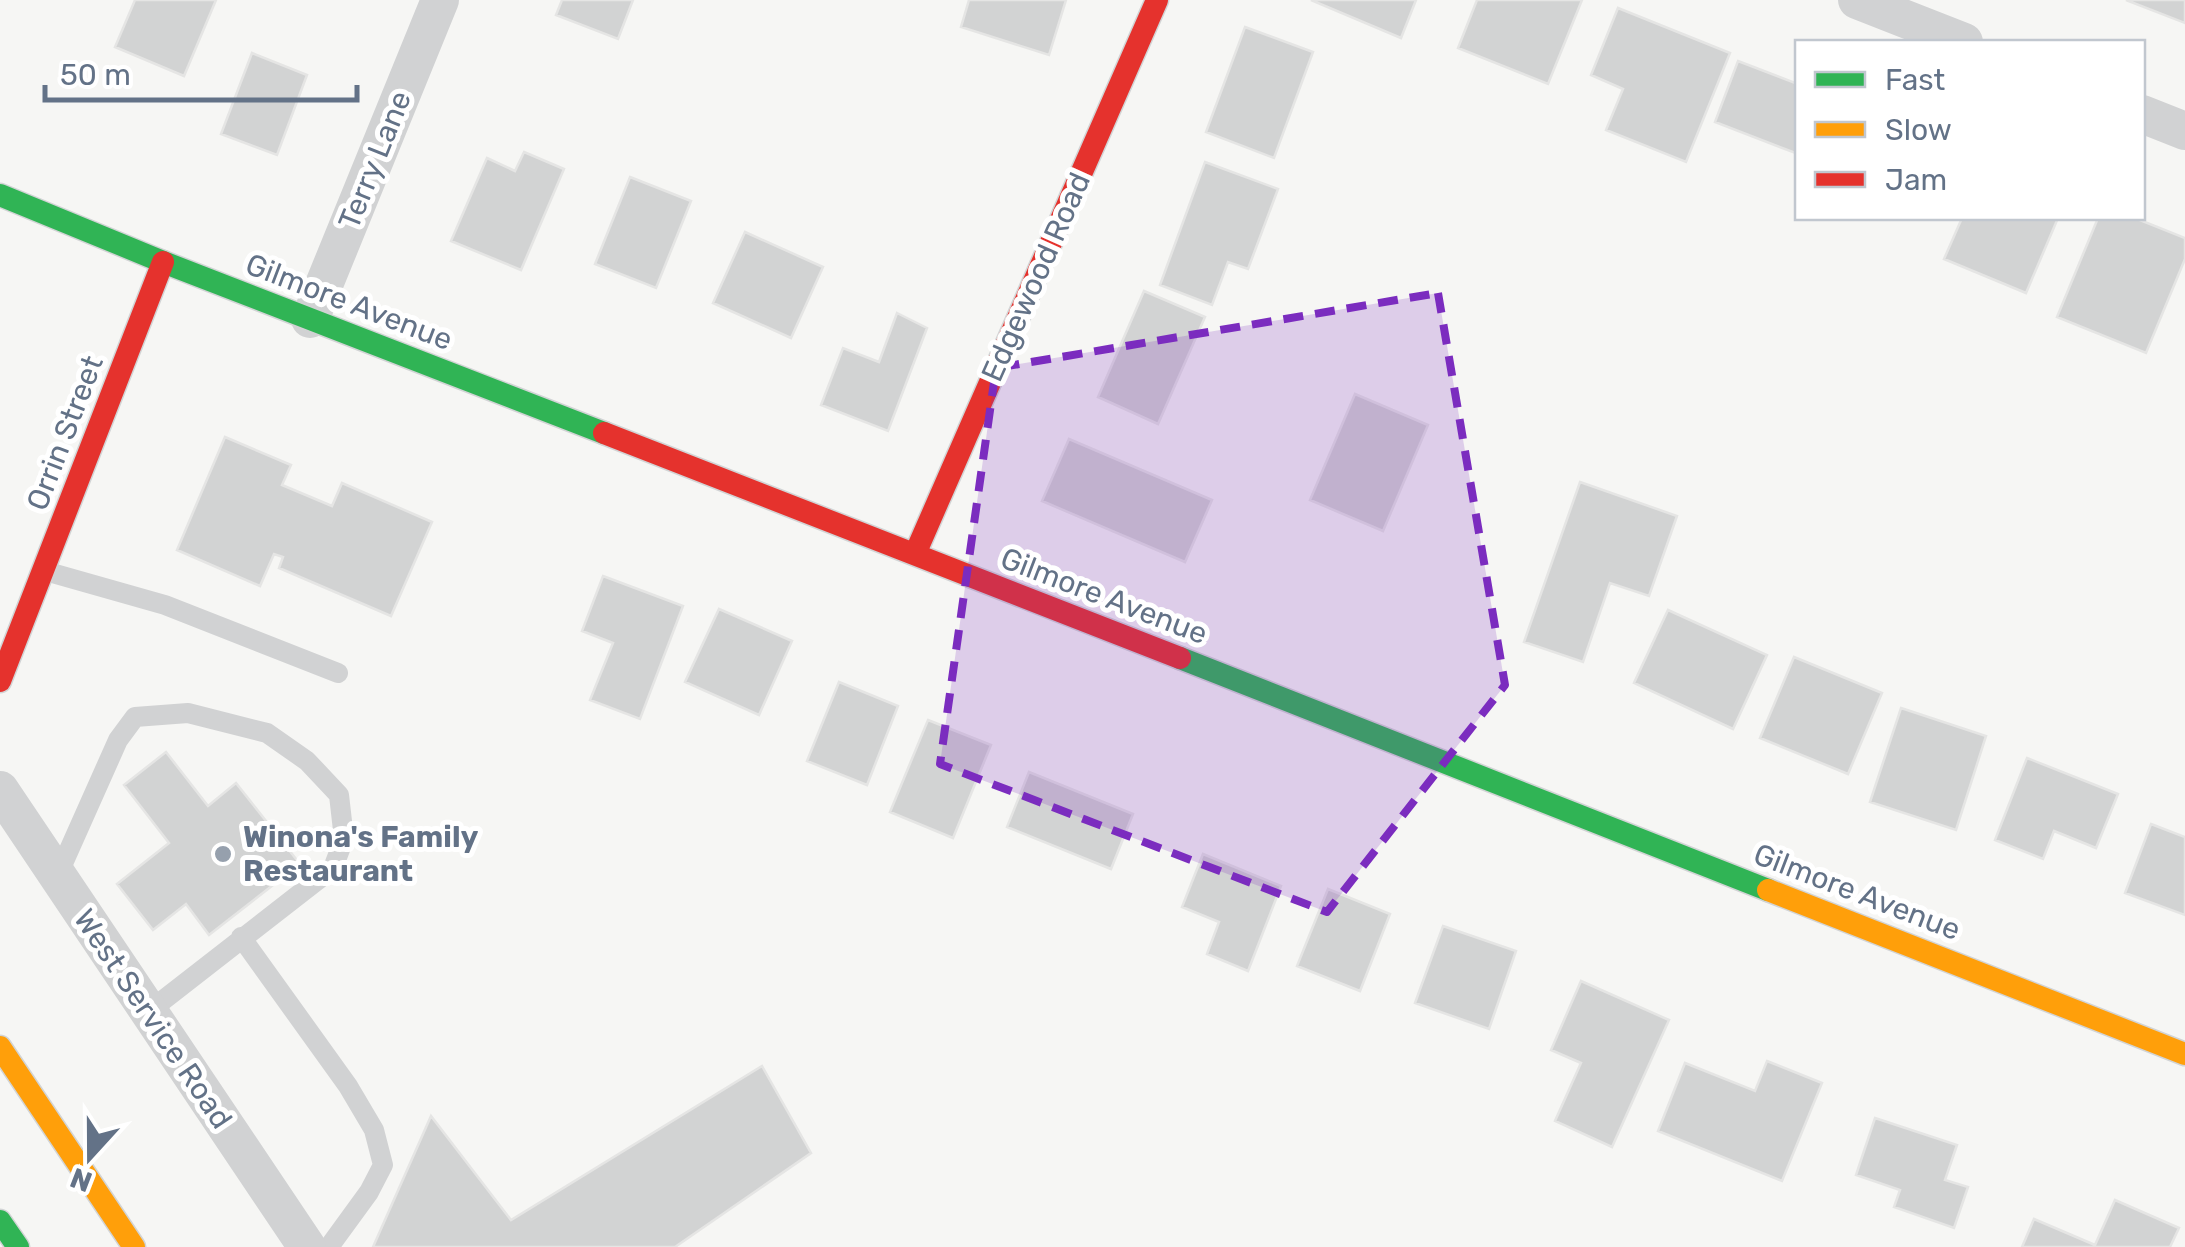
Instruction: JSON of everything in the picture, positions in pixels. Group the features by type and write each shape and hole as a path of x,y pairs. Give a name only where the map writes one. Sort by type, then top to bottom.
{"main road":[{"name":"Edgewood Road","path":"915,554 1157,0"},
{"name":"Gilmore Avenue","path":"0,195 2185,1054"},
{"name":"Orrin Street","path":"0,680 163,262"},
{"path":"0,1048 134,1247"},
{"path":"0,1220 18,1247"}],"street":[{"name":"Terry Lane","path":"310,319 440,0"},
{"path":"1857,0 1959,40"},
{"path":"2145,115 2185,130"},
{"name":"West Service Road","path":"0,790 307,1247"}],"lane":[{"path":"44,570 165,605 338,673"},
{"path":"58,876 118,740 135,717 188,713 268,733 307,762 339,794 344,839 333,868 148,1012"},
{"path":"241,937 348,1086 374,1130 383,1165 369,1192 329,1247"}],"highlighted area":[{"path":"1438,293 1505,685 1327,912 940,764 996,368"}],"building":[{"path":"135,0 216,0 184,76 115,47"},
{"path":"562,0 633,0 618,39 556,15"},
{"path":"969,0 1066,0 1049,55 961,27"},
{"path":"1311,0 1416,0 1401,38"},
{"path":"1477,0 1582,0 1548,84 1458,48"},
{"path":"2126,0 2185,0 2185,23"},
{"path":"1618,8 1730,53 1686,162 1606,130 1623,89 1591,75"},
{"path":"1245,27 1313,52 1274,158 1206,132"},
{"path":"252,53 307,75 277,155 221,134"},
{"path":"1738,61 1795,83 1795,153 1715,122"},
{"path":"524,152 564,169 521,270 451,241 487,158 515,171"},
{"path":"1205,162 1278,189 1248,269 1228,262 1212,305 1160,285"},
{"path":"630,177 691,201 656,288 595,264"},
{"path":"1961,220 2057,220 2026,293 1944,259"},
{"path":"2097,220 2140,220 2185,238 2185,259 2146,353 2057,317"},
{"path":"745,232 823,267 791,338 713,303"},
{"path":"1144,291 1205,317 1158,424 1098,397"},
{"path":"897,313 927,328 888,431 821,405 843,348 879,362"},
{"path":"1355,394 1428,425 1383,531 1310,500"},
{"path":"225,437 291,465 282,485 332,506 342,483 432,522 391,616 279,568 283,557 274,554 260,586 177,550"},
{"path":"1069,439 1212,500 1185,562 1042,501"},
{"path":"1580,482 1677,516 1649,596 1610,583 1583,662 1524,642"},
{"path":"603,576 683,606 640,719 590,700 613,643 582,631"},
{"path":"719,609 792,641 759,715 685,682"},
{"path":"1668,610 1767,655 1733,729 1634,683"},
{"path":"1794,657 1882,693 1848,774 1760,738"},
{"path":"839,682 898,706 867,785 807,761"},
{"path":"1901,708 1986,736 1956,830 1870,802"},
{"path":"928,720 991,745 953,838 890,812"},
{"name":"Winona's Family Restaurant","path":"166,752 208,806 236,783 300,864 209,935 186,904 153,930 117,884 169,843 124,785"},
{"path":"2027,758 2118,794 2096,848 2054,831 2043,859 1995,840"},
{"path":"1029,772 1133,814 1111,869 1007,827"},
{"path":"2151,824 2185,837 2185,915 2125,893"},
{"path":"1203,854 1281,886 1248,971 1207,954 1219,922 1182,907"},
{"path":"1328,889 1390,914 1360,991 1297,966"},
{"path":"1443,926 1516,951 1489,1029 1415,1003"},
{"path":"1581,981 1669,1020 1612,1147 1555,1121 1581,1063 1551,1050"},
{"path":"1767,1061 1822,1083 1782,1181 1658,1131 1685,1063 1755,1091"},
{"path":"762,1066 811,1153 675,1247 373,1247 431,1116 511,1220"},
{"path":"1875,1118 1957,1145 1945,1180 1968,1187 1954,1228 1894,1207 1900,1190 1856,1175"},
{"path":"2115,1200 2179,1228 2170,1247 2022,1247 2034,1219 2095,1245"}],"traffic: fast":[{"path":"0,195 604,433"},
{"path":"1180,658 1768,890"},
{"path":"0,1221 18,1247"}],"traffic: slow":[{"path":"1768,890 2185,1054"},
{"path":"0,1047 134,1247"}],"traffic: jam":[{"path":"915,554 1157,0"},
{"path":"0,681 163,262"},
{"path":"604,433 1180,658"}],"place":[{"name":"Winona's Family Restaurant","path":"223,854"}]}
